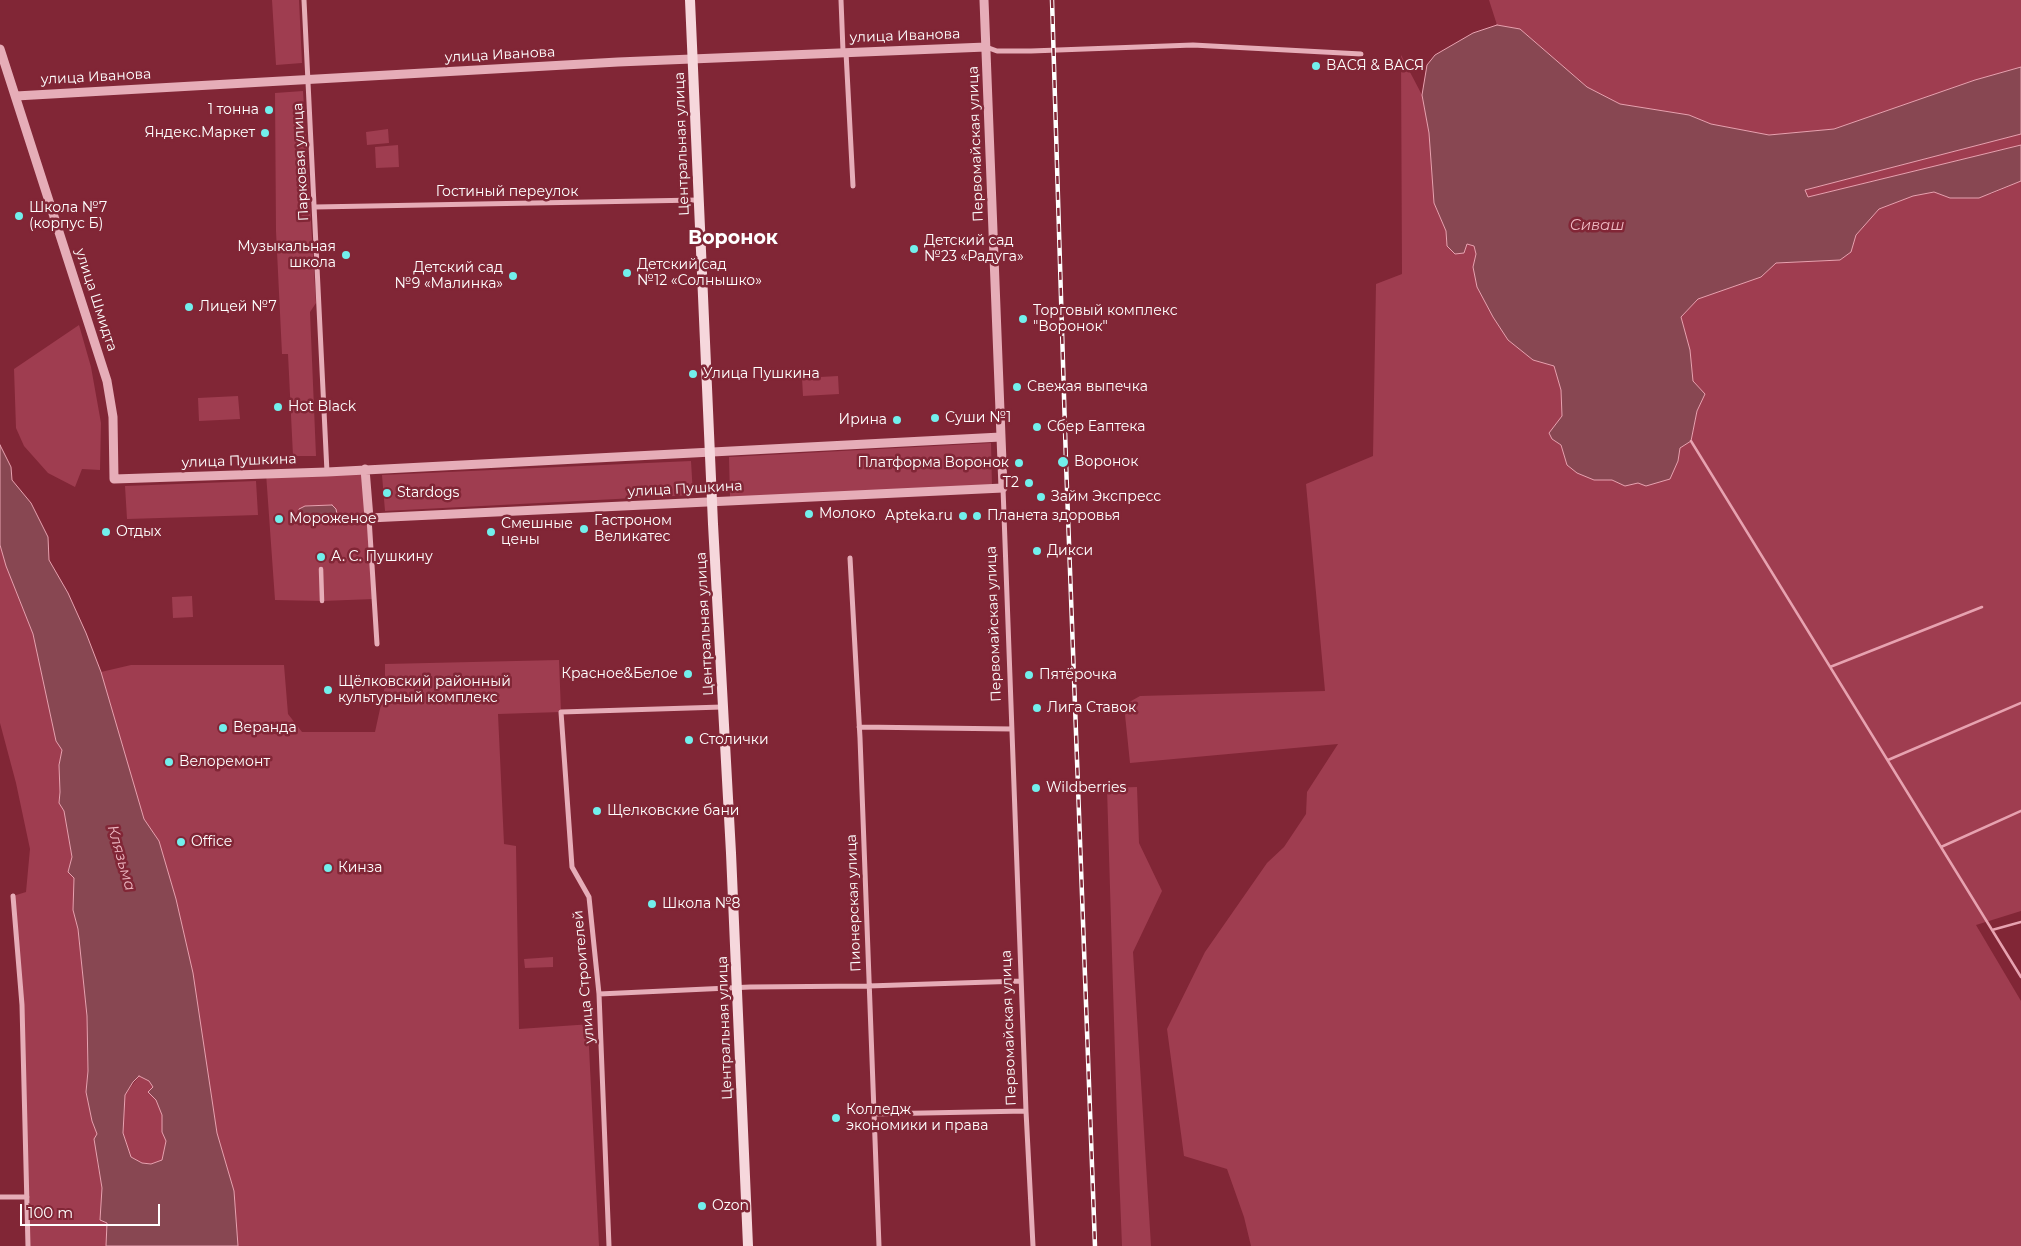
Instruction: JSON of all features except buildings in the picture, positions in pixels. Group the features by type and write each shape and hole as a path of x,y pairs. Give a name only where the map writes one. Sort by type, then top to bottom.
{"main road":[{"name":"Центральная улица","path":"690,0 748,1246"}],"street":[{"name":"Парковая улица","path":"304,0 328,472"},
{"path":"841,0 853,186"},
{"name":"Первомайская улица","path":"984,0 1026,1110 1033,1246"},
{"path":"986,47 997,51 1031,51 1193,45 1361,54"},
{"name":"улица Иванова","path":"16,96 844,51 986,47"},
{"name":"улица Шмидта","path":"0,49 107,382 114,417 114,479"},
{"name":"Гостиный переулок","path":"314,207 406,204 568,204 699,200"},
{"path":"710,452 1001,437"},
{"name":"улица Пушкина","path":"114,479 328,472 710,452"},
{"path":"365,469 376,644"},
{"name":"улица Пушкина","path":"369,518 1003,488"},
{"name":"Пионерская улица","path":"850,558 859,727 879,1246"},
{"path":"321,568 322,601"},
{"name":"улица Строителей","path":"609,1246 598,994 589,897 572,867 561,712 722,707"},
{"path":"859,727 1012,729"},
{"path":"13,896 22,1005 28,1246"},
{"path":"598,994 737,987 868,986 1021,981"},
{"path":"874,1114 1026,1110"},
{"path":"0,1197 27,1197"}],"shaded area":[{"path":"272,0 299,0 302,63 276,65"},
{"path":"1489,0 2021,0 2021,67 1975,80 1834,129 1769,135 1711,124 1689,115 1620,104 1587,87 1520,29 1497,25"},
{"path":"1401,55 1422,95 1429,133 1434,203 1446,231 1447,246 1467,244 1474,246 1476,254 1473,267 1493,317 1508,340 1533,360 1554,366 1561,390 1562,416 1552,439 1561,445 1567,465 1594,480 1612,480 1625,486 1678,461 1680,447 1691,441 1697,411 1705,394 1693,381 1690,350 1681,317 1698,299 1761,277 1776,263 1840,260 1851,252 1856,235 1879,209 1913,196 1934,192 1950,198 1991,194 2021,181 2021,911 1976,925 2021,1001 2021,1246 1251,1246 1244,1217 1227,1169 1184,1156 1167,1029 1205,952 1267,863 1284,847 1306,814 1307,792 1338,744 1130,763 1124,705 1140,696 1325,691 1306,484 1373,456 1376,284 1402,274"},
{"path":"303,91 316,303 310,312 316,456 293,456 288,354 282,354 276,231 275,93"},
{"path":"388,129 389,143 367,145 366,132"},
{"path":"2021,134 2021,145 1808,197 1805,190"},
{"path":"398,145 399,167 376,168 375,147"},
{"path":"79,325 91,367 101,423 100,470 82,469 75,487 48,473 24,446 16,428 14,369"},
{"path":"838,376 839,394 803,396 802,378"},
{"path":"238,396 240,419 199,421 198,398"},
{"path":"991,443 992,487 730,497 729,457"},
{"path":"691,461 693,495 385,511 382,475"},
{"path":"365,469 374,599 275,600 266,473","holes":["332,505 330,519 306,520 305,506"]},
{"path":"256,481 258,515 127,519 125,486"},
{"path":"0,545 6,566 33,634 56,741 62,750 59,765 59,803 64,811 72,858 68,872 74,878 73,910 78,929 87,1016 88,1071 86,1092 92,1121 97,1134 97,1160 102,1188 100,1219 107,1222 106,1246 28,1246 22,1005 13,896 26,892 30,849 16,783 0,723"},
{"path":"192,596 193,617 173,618 172,597"},
{"path":"559,660 561,712 498,714 504,844 516,846 519,1029 592,1024 588,1028 599,1246 238,1246 234,1191 217,1133 193,973 176,899 159,841 144,819 101,672 131,665 284,665 288,714 302,732 375,732 385,686 385,664"},
{"path":"1137,787 1139,843 1162,891 1133,952 1151,1246 1122,1246 1107,788"},
{"path":"553,957 553,967 525,968 524,959"},
{"path":"139,1076 149,1081 153,1087 148,1092 156,1100 162,1115 162,1132 166,1141 162,1160 151,1164 142,1163 131,1157 123,1133 125,1095"}],"water":[{"name":"Сиваш","path":"1497,25 1520,29 1587,87 1620,104 1689,115 1711,124 1769,135 1834,129 1975,80 2021,67 2021,134 1805,190 1808,197 2021,145 2021,181 1979,198 1950,198 1934,192 1913,196 1879,209 1856,235 1851,252 1840,260 1776,263 1761,277 1698,299 1681,317 1690,350 1693,381 1705,394 1697,411 1691,441 1680,448 1678,461 1670,479 1646,486 1638,483 1625,486 1612,480 1594,480 1577,473 1567,465 1561,445 1552,439 1549,433 1562,416 1561,390 1554,366 1533,360 1508,340 1477,287 1473,267 1476,254 1474,246 1467,244 1464,253 1455,254 1447,246 1446,231 1434,203 1429,133 1422,95 1427,65 1435,55 1473,33"},
{"name":"Клязьма","path":"0,445 11,467 12,480 31,503 48,537 49,560 68,593 86,633 101,672 144,819 159,841 176,899 193,973 217,1133 234,1191 238,1246 106,1246 107,1223 100,1220 102,1188 94,1139 97,1134 92,1121 86,1092 88,1071 87,1016 78,929 73,910 74,878 68,872 72,857 64,811 59,803 59,765 62,750 56,741 33,634 6,566 0,545","holes":["139,1076 149,1081 153,1087 148,1092 156,1100 162,1115 162,1132 166,1141 162,1160 151,1164 142,1163 131,1157 123,1133 125,1095"]},
{"path":"332,505 336,509 337,514 330,519 306,520 299,514 299,509 305,506"}],"waterway":[{"path":"1691,441 2021,977"},
{"path":"1830,667 1982,607"},
{"path":"1888,760 2021,703"},
{"path":"1941,847 2021,811"},
{"path":"1992,930 2021,922"}],"railway":[{"path":"1052,0 1066,462 1095,1246"}],"place":[{"name":"ВАСЯ & ВАСЯ","path":"1316,66"},
{"name":"1 тонна","path":"269,110"},
{"name":"Яндекс.Маркет","path":"265,133"},
{"name":"Школа №7 (корпус Б)","path":"19,216"},
{"name":"Детский сад №23 «Радуга»","path":"914,249"},
{"name":"Музыкальная школа","path":"346,255"},
{"name":"Детский сад №12 «Солнышко»","path":"627,273"},
{"name":"Детский сад №9 «Малинка»","path":"513,276"},
{"name":"Лицей №7","path":"189,307"},
{"name":"Торговый комплекс \"Воронок\"","path":"1023,319"},
{"name":"Улица Пушкина","path":"693,374"},
{"name":"Свежая выпечка","path":"1017,387"},
{"name":"Hot Black","path":"278,407"},
{"name":"Суши №1","path":"935,418"},
{"name":"Ирина","path":"897,420"},
{"name":"Сбер Еаптека","path":"1037,427"},
{"name":"Воронок","path":"1063,462"},
{"name":"Платформа Воронок","path":"1019,463"},
{"name":"T2","path":"1029,483"},
{"name":"Stardogs","path":"387,493"},
{"name":"Займ Экспресс","path":"1041,497"},
{"name":"Moлоко","path":"809,514"},
{"name":"Apteka.ru","path":"963,516"},
{"name":"Планета здоровья","path":"977,516"},
{"name":"Мороженое","path":"279,519"},
{"name":"Гастроном Великатес","path":"584,529"},
{"name":"Отдых","path":"106,532"},
{"name":"Смешные цены","path":"491,532"},
{"name":"Дикси","path":"1037,551"},
{"name":"А. С. Пушкину","path":"321,557"},
{"name":"Красное&Белое","path":"688,674"},
{"name":"Пятёрочка","path":"1029,675"},
{"name":"Щёлковский районный культурный комплекс","path":"328,690"},
{"name":"Лига Ставок","path":"1037,708"},
{"name":"Веранда","path":"223,728"},
{"name":"Столички","path":"689,740"},
{"name":"Велоремонт","path":"169,762"},
{"name":"Wildberries","path":"1036,788"},
{"name":"Щелковские бани","path":"597,811"},
{"name":"Office","path":"181,842"},
{"name":"Кинза","path":"328,868"},
{"name":"Школа №8","path":"652,904"},
{"name":"Колледж экономики и права","path":"836,1118"},
{"name":"Ozon","path":"702,1206"}],"district":[{"name":"Воронок","path":"733,238"}]}
